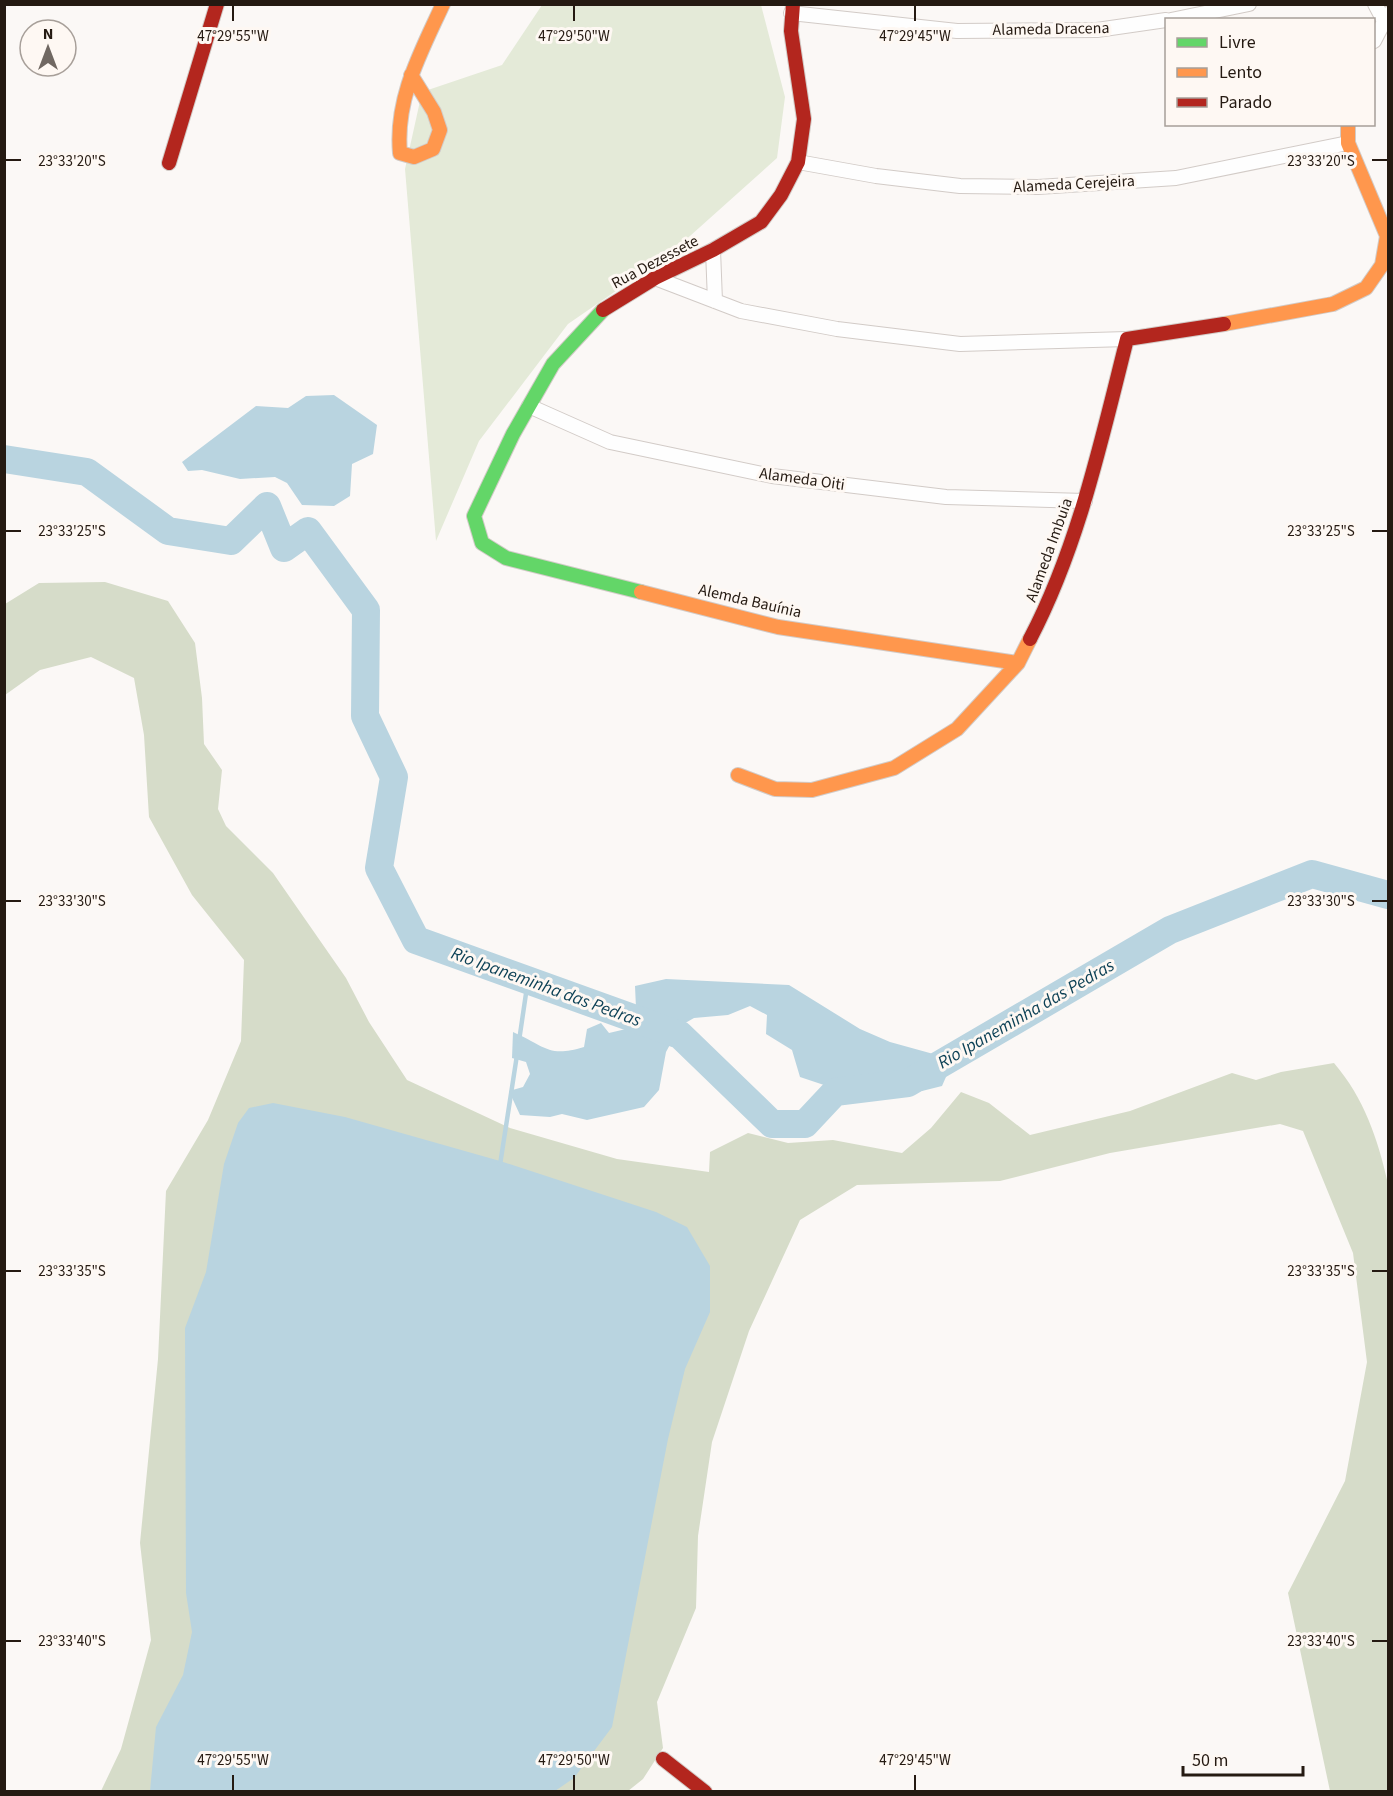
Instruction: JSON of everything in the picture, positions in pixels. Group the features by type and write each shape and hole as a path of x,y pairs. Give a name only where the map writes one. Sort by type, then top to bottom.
{"street":[{"path":"169,163 217,4"},
{"path":"411,75 434,112 440,130 433,149 414,157 400,153 396,132 411,75 443,4"},
{"path":"1181,18 1249,4"},
{"path":"1375,4 1386,17 1375,38"},
{"name":"Alameda Dracena","path":"792,9 957,31 1097,30 1165,20"},
{"name":"Rua Dezessete","path":"482,543 474,516 529,406 553,364 606,307 655,278 713,250 761,222 781,195 798,162 804,119 794,57 792,9"},
{"path":"655,278 741,311 837,329 960,344 1127,339 1215,326 1333,304 1366,288 1382,265 1386,236 1376,205 1348,143 1348,126"},
{"name":"Alameda Cerejeira","path":"798,162 876,176 960,186 1038,187 1176,178 1348,143"},
{"path":"713,250 715,301"},
{"name":"Alameda Imbuia","path":"738,775 775,789 812,790 894,768 957,729 1018,663 1053,595 1085,501 1127,339"},
{"name":"Alameda Oiti","path":"529,406 610,442 772,476 946,497 1085,501"},
{"name":"Alemda Bauínia","path":"482,543 506,558 778,627 898,643 1018,663"},
{"path":"663,1759 705,1791"}],"green space":[{"path":"542,5 761,5 785,97 777,158 671,253 568,324 479,441 436,541 405,169 422,92 502,65"},
{"path":"105,582 168,601 195,643 202,698 204,744 222,770 218,809 226,826 273,873 346,978 369,1022 407,1080 510,1128 617,1159 709,1172 710,1152 748,1133 788,1143 833,1140 902,1153 931,1128 961,1092 989,1103 1030,1135 1130,1111 1232,1073 1256,1080 1281,1072 1334,1063 1345,1076 1362,1105 1380,1151 1388,1184 1388,1791 1330,1791 1288,1593 1345,1481 1367,1362 1353,1253 1303,1131 1280,1124 1110,1153 1000,1181 857,1185 800,1220 749,1331 712,1442 698,1536 696,1608 657,1702 663,1748 643,1779 628,1791 101,1791 121,1749 151,1640 140,1543 158,1359 166,1191 208,1120 241,1041 244,960 192,895 149,817 144,735 134,678 91,657 40,670 5,695 5,604 39,583"}],"water":[{"path":"334,395 377,425 373,454 352,464 350,496 334,506 302,505 287,483 275,477 240,479 202,470 188,471 182,462 256,406 288,408 306,396"},
{"path":"666,979 789,985 860,1029 890,1042 937,1055 949,1070 942,1086 922,1091 903,1091 885,1082 849,1081 824,1085 800,1077 792,1050 766,1034 767,1015 750,1006 728,1015 694,1018 680,1026 666,1052 659,1090 644,1107 587,1120 562,1114 550,1117 520,1115 509,1091 523,1087 530,1074 526,1062 512,1058 513,1032 554,1051 584,1047 587,1029 601,1023 609,1033 626,1029 636,1008 635,986"},
{"path":"273,1103 345,1117 500,1161 656,1212 687,1227 710,1266 710,1312 685,1369 668,1439 612,1727 574,1778 555,1791 150,1791 156,1727 183,1675 192,1632 186,1593 185,1328 206,1272 224,1164 238,1123 249,1108"}],"waterway":[{"name":"Rio Ipaneminha das Pedras","path":"4,459 87,472 168,531 231,541 267,506 284,548 308,531 366,610 365,716 394,777 379,868 416,940 680,1035 772,1124 805,1124 835,1092 908,1083 1170,930 1312,874 1388,895"},
{"path":"519,1041 528,980"},
{"path":"500,1165 517,1055"}],"traffic: fast":[{"path":"603,310 553,364 513,434 474,516 482,543 506,558 641,592"}],"traffic: slow":[{"path":"411,75 434,112 440,130 433,149 414,157 400,153 402,113 411,76 418,58 443,4"},
{"path":"1224,324 1333,304 1366,288 1382,265 1387,236 1348,143 1348,126"},
{"path":"641,592 778,627 1018,663"},
{"path":"738,775 775,789 812,790 894,768 957,729 1018,663 1030,639"}],"traffic: jam":[{"path":"169,163 217,4"},
{"path":"603,310 655,278 713,250 761,222 781,195 798,162 804,119 791,31 793,4"},
{"path":"1030,639 1062,567 1075,530 1098,454 1127,339 1224,324"},
{"path":"663,1759 705,1792"}]}
